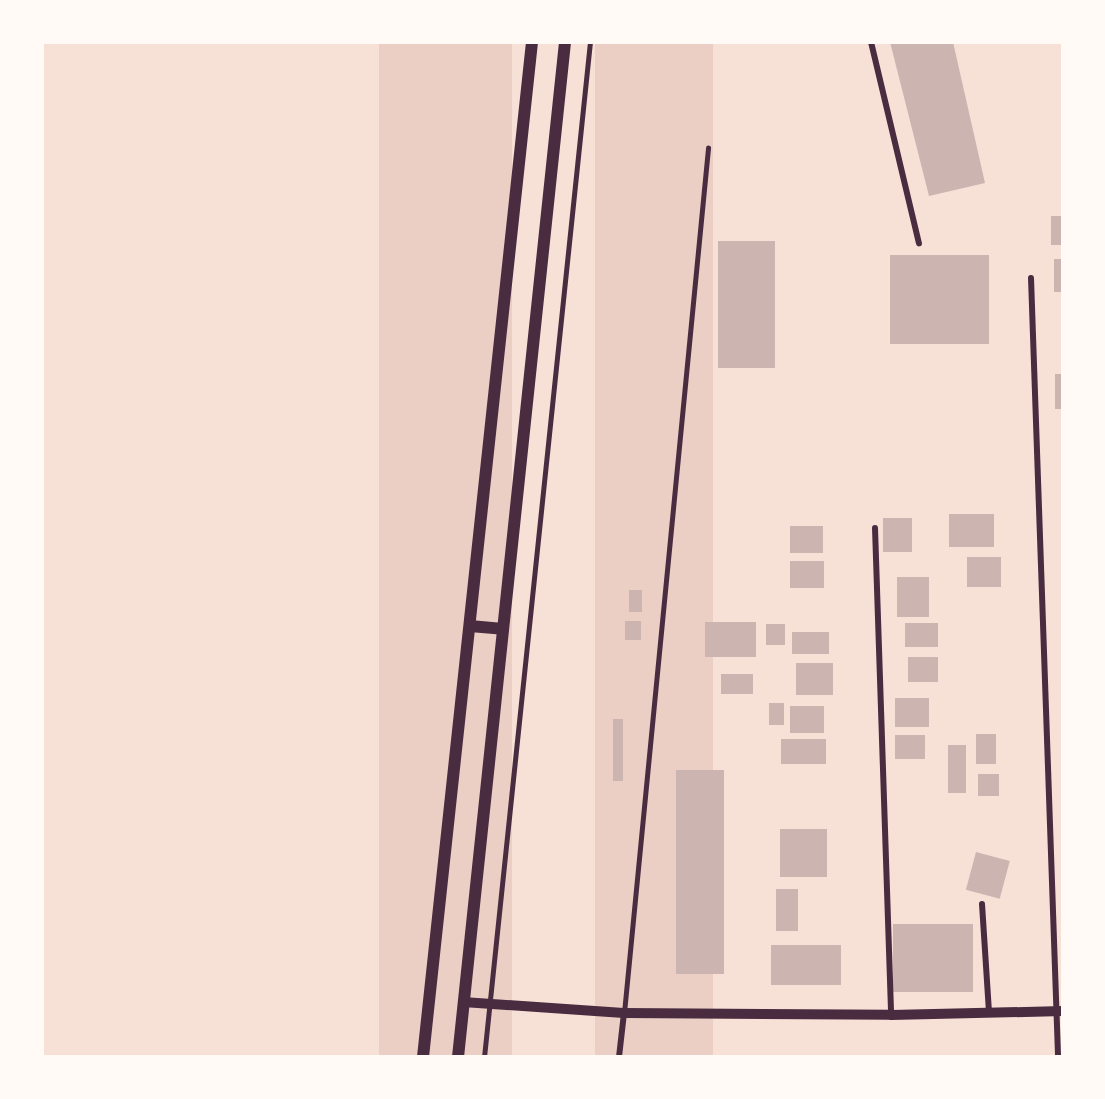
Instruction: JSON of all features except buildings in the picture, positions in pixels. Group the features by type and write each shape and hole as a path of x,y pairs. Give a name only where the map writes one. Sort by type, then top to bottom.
{"main road":[{"path":"423,1057 532,42"},
{"path":"458,1057 566,42"},
{"path":"470,626 503,629"}],"street":[{"path":"484,1057 590,42"},
{"path":"871,42 919,243"},
{"path":"1030,278 1061,1011 1058,1057"},
{"path":"875,528 891,1015"},
{"path":"982,904 989,1013"},
{"path":"463,1002 624,1013 891,1015 1061,1011"},
{"path":"619,1057 624,1013"}],"lane":[{"path":"624,1013 708,148"}],"shaded area":[{"path":"379,42 512,42 512,1057 379,1057"},
{"path":"595,42 713,42 713,1057 595,1057"}]}
